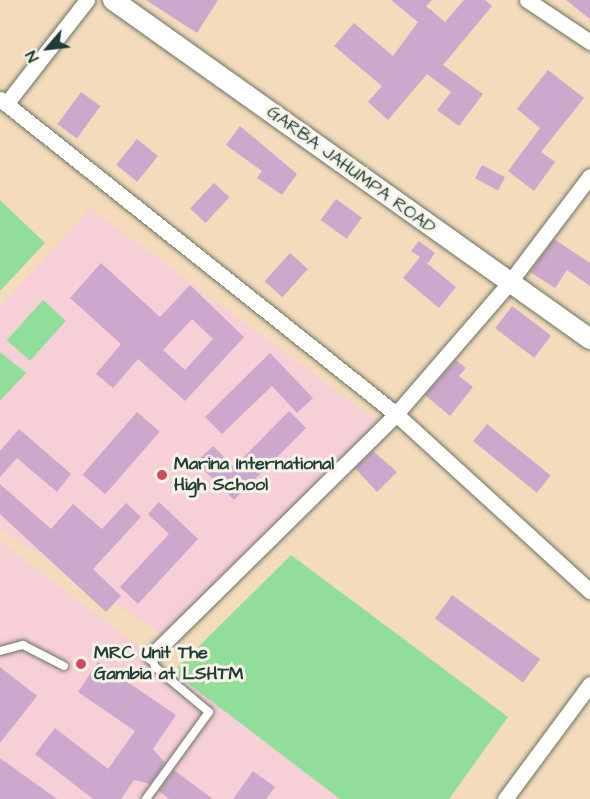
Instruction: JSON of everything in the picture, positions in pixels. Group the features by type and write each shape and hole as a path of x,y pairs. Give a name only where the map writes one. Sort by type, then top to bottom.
{"street":[{"path":"87,0 3,101 396,414 590,591"},
{"name":"GARBA JAHUMPA ROAD","path":"113,0 590,339"},
{"path":"527,0 590,42"},
{"path":"151,656 396,414 509,283 590,176"},
{"path":"504,799 590,684"}],"lane":[{"path":"0,651 22,645 64,666"},
{"path":"146,799 209,712 155,667 151,656"}],"shaded area":[{"name":"Marina International High School","path":"90,208 377,421 163,635 0,529 0,307"},
{"name":"MRC Unit The Gambia at LSHTM","path":"0,541 151,656 340,799 0,799"}],"green space":[{"path":"0,200 45,243 0,291"},
{"path":"43,300 66,321 30,361 7,340"},
{"path":"0,352 26,373 0,401"},
{"path":"291,555 508,717 449,799 340,799 173,672"}],"building":[{"path":"146,0 218,0 197,33"},
{"path":"391,0 432,0 426,6 445,22 464,0 485,0 492,6 443,65 483,94 459,126 437,110 451,92 427,74 388,120 368,102 382,86 334,46 354,23 393,56 418,22"},
{"path":"566,0 590,0 590,19"},
{"path":"548,70 584,98 541,152 555,162 534,191 508,171 540,128 517,109"},
{"path":"81,92 100,106 77,138 57,124"},
{"path":"240,126 297,174 282,195 257,178 262,171 226,145"},
{"path":"137,139 158,156 137,182 116,165"},
{"path":"482,165 505,177 498,190 475,178"},
{"path":"214,183 229,197 205,223 190,209"},
{"path":"336,199 362,218 347,239 321,220"},
{"path":"554,239 590,263 590,286 567,270 555,288 530,272"},
{"path":"419,241 435,253 428,263 424,261 456,287 439,308 403,278 420,257 411,251"},
{"path":"290,253 308,269 282,297 265,281"},
{"path":"101,263 160,317 190,285 244,337 185,401 138,359 113,388 96,374 121,344 70,298","holes":["192,319 213,339 185,370 163,350"]},
{"path":"512,306 551,335 534,358 495,328"},
{"path":"270,353 313,398 297,413 272,386 222,434 205,417"},
{"path":"456,360 466,368 459,376 473,387 450,416 425,395"},
{"path":"289,411 306,428 234,500 196,462 213,446 234,467"},
{"path":"137,412 160,432 105,494 83,475"},
{"path":"487,424 551,476 537,493 473,441"},
{"path":"19,429 71,474 57,492 17,458 0,477 0,451"},
{"path":"373,451 397,472 377,492 355,468"},
{"path":"0,484 51,529 73,504 102,529 126,503 141,517 93,569 121,596 106,612 0,514"},
{"path":"159,502 198,539 138,604 120,587 169,534 148,514"},
{"path":"452,595 540,659 523,683 435,618"},
{"path":"98,662 176,715 153,749 165,763 150,784 134,780 121,799 93,799 35,754 55,728 108,769 135,731 78,692"},
{"path":"0,667 37,696 0,743"},
{"path":"0,758 57,799 0,799"},
{"path":"174,770 213,799 169,799 159,791"},
{"path":"253,771 275,787 266,799 233,799"}],"place":[{"name":"Marina International High School","path":"162,475"},
{"name":"MRC Unit The Gambia at LSHTM","path":"81,664"}]}
